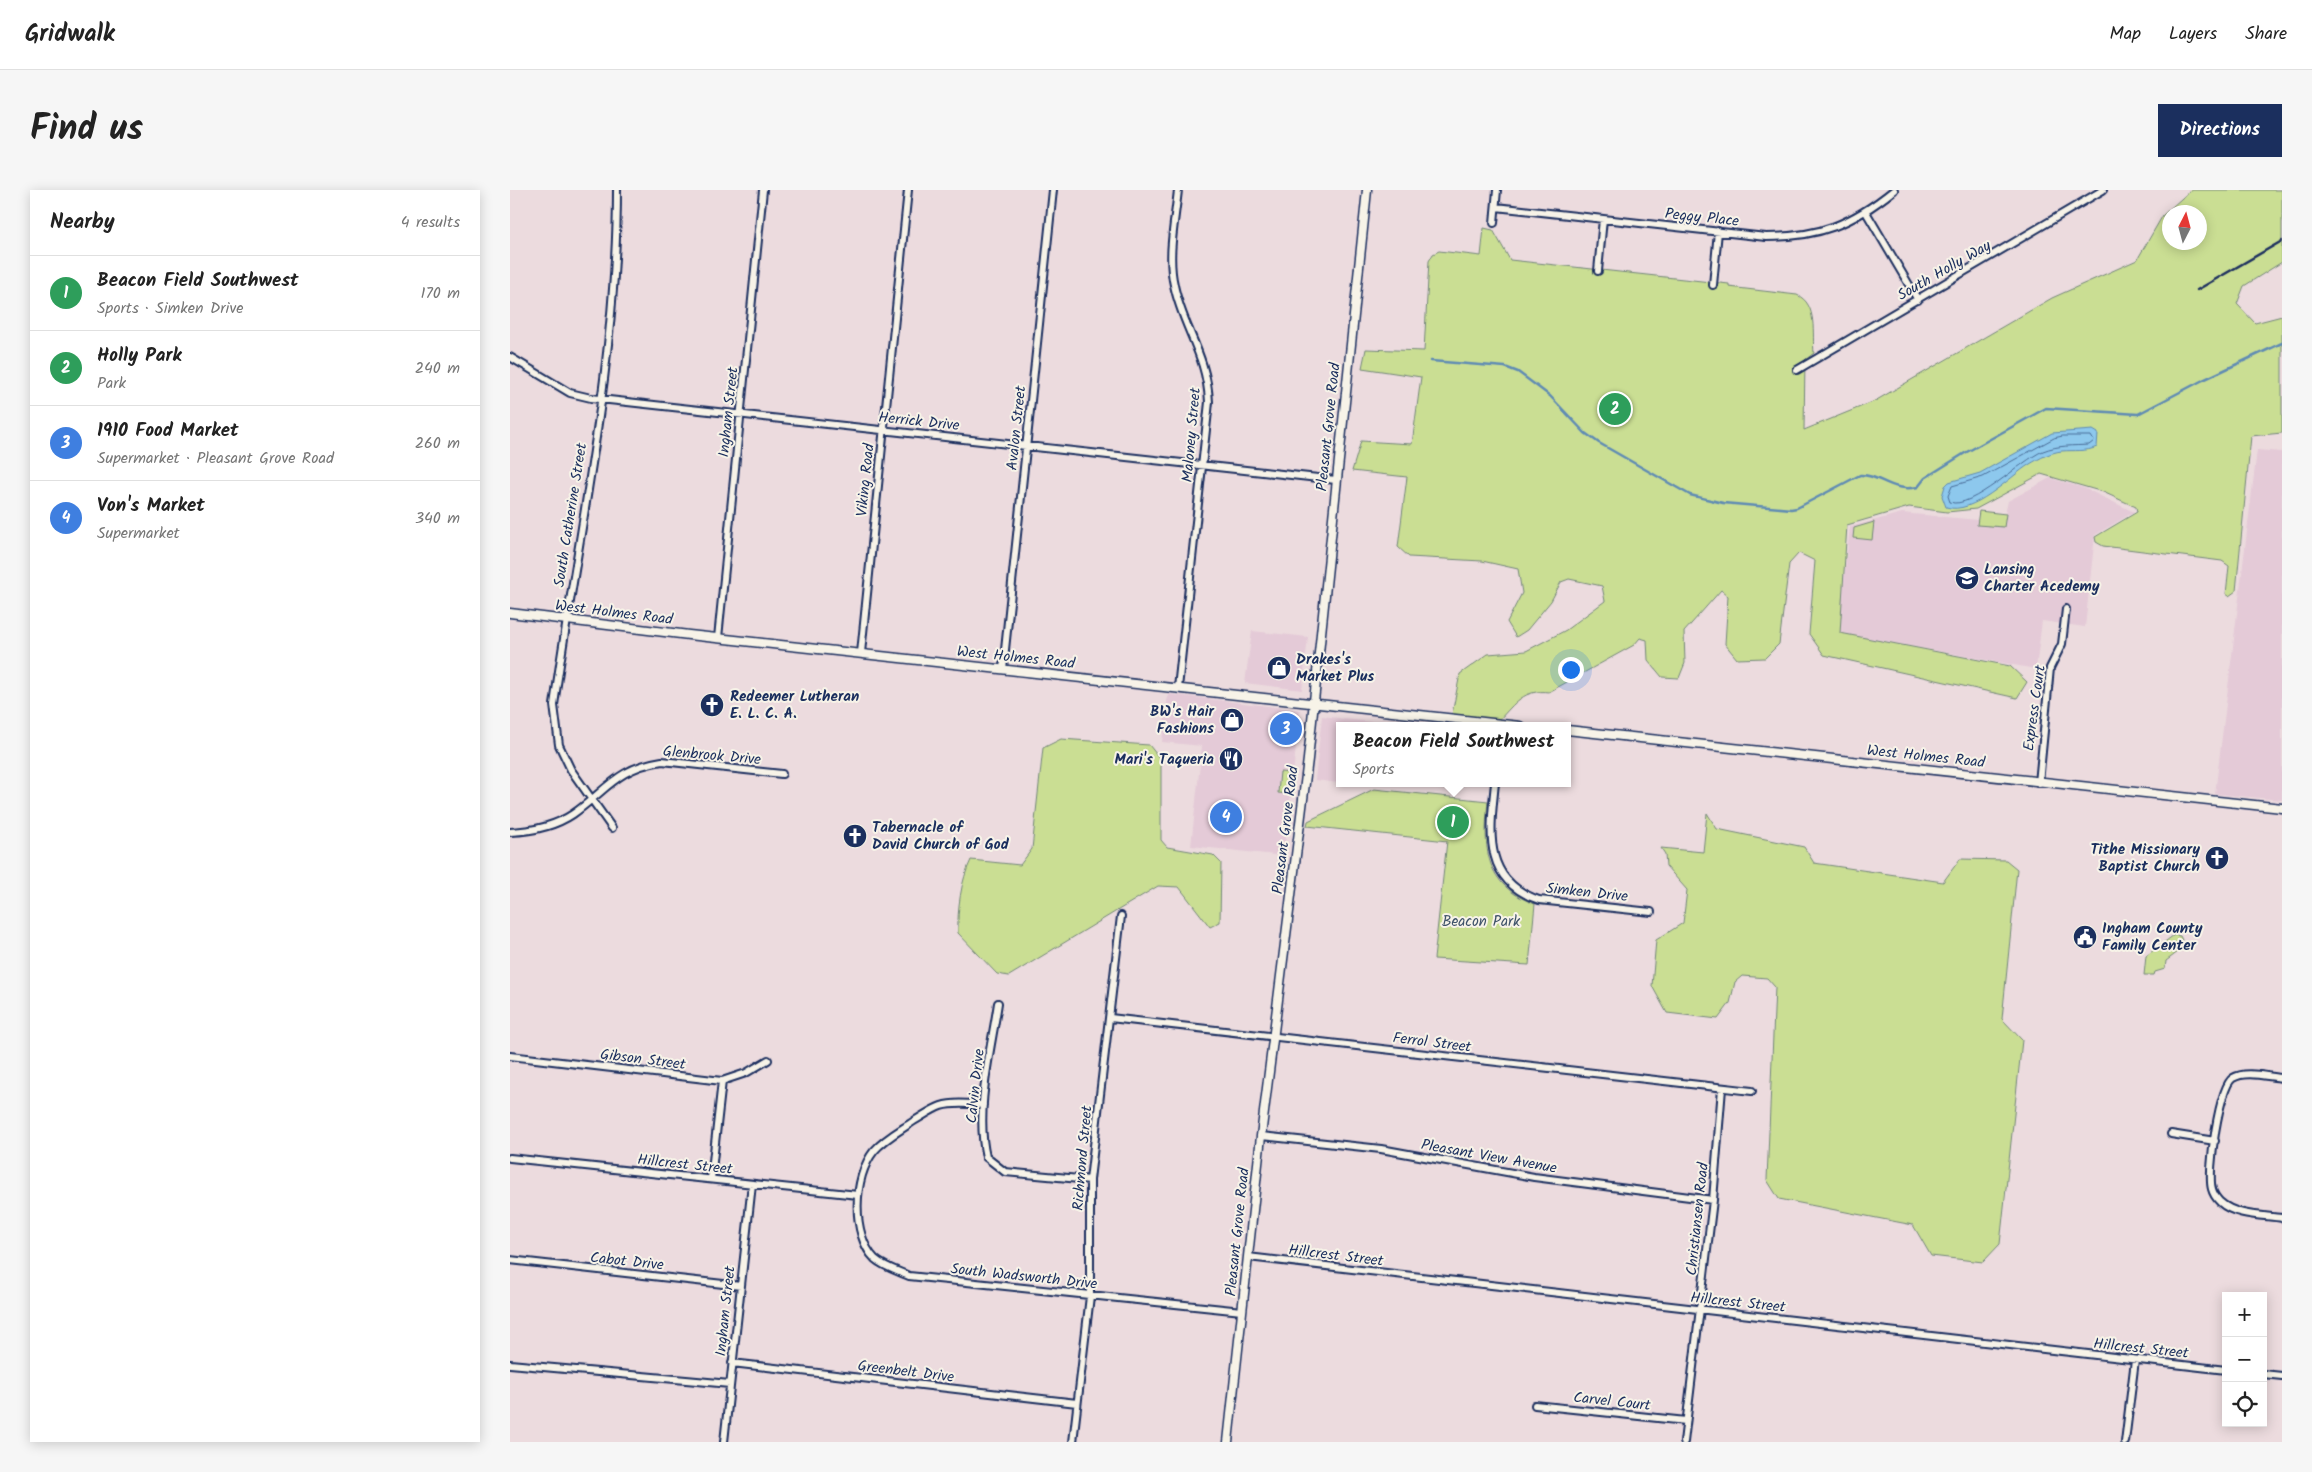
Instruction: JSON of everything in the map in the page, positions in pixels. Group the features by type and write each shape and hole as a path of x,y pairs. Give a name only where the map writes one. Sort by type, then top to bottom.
{"street":[{"name":"South Catherine Street","path":"612,828 571,770 559,745 554,705 602,398 617,246 617,190"},
{"name":"Ingham Street","path":"718,638 763,190"},
{"name":"Viking Road","path":"861,653 908,190"},
{"name":"Avalon Street","path":"1003,669 1053,190"},
{"name":"Maloney Street","path":"1178,190 1171,268 1179,304 1201,355 1208,386 1209,402 1178,688"},
{"name":"Pleasant Grove Road","path":"1228,1442 1261,1136 1275,1036 1314,703 1367,190"},
{"path":"1494,223 1497,190"},
{"name":"Peggy Place","path":"1496,207 1766,237 1809,235 1833,228 1866,212 1894,190"},
{"name":"South Holly Way","path":"1797,370 2103,190"},
{"path":"1866,212 1918,300"},
{"path":"1598,271 1603,219"},
{"path":"1713,285 1718,231"},
{"name":"Herrick Drive","path":"510,357 570,393 602,398 1336,480"},
{"name":"Express Court","path":"2039,783 2050,668 2062,644 2066,609"},
{"name":"West Holmes Road","path":"510,612 718,638 1476,722"},
{"name":"West Holmes Road","path":"1571,730 2282,808"},
{"name":"Glenbrook Drive","path":"510,832 527,831 550,826 572,814 625,772 642,764 662,761 782,774"},
{"name":"Simken Drive","path":"1495,787 1491,844 1502,875 1515,888 1525,895 1539,900 1651,912"},
{"name":"Richmond Street","path":"1073,1442 1090,1296 1090,1180 1121,916"},
{"name":"Calvin Drive","path":"998,1003 983,1105 982,1144 986,1158 995,1167 1005,1172 1090,1180"},
{"name":"Ferrol Street","path":"1110,1018 1752,1091"},
{"name":"Gibson Street","path":"510,1056 722,1080 746,1072 768,1060"},
{"path":"2282,1078 2238,1075 2230,1079 2219,1106 2212,1188 2218,1200 2229,1208 2246,1213 2282,1218"},
{"path":"711,1179 722,1080"},
{"name":"Christiansen Road","path":"1684,1442 1713,1200 1722,1088"},
{"name":"South Wadsworth Drive","path":"983,1105 961,1104 941,1106 890,1137 875,1150 867,1162 858,1196 859,1229 863,1242 875,1259 909,1276 1242,1312"},
{"path":"2171,1134 2215,1141"},
{"name":"Pleasant View Avenue","path":"1261,1136 1381,1149 1507,1173 1713,1200"},
{"name":"Hillcrest Street","path":"510,1158 858,1196"},
{"name":"Ingham Street","path":"724,1442 752,1184"},
{"name":"Hillcrest Street","path":"1248,1257 1700,1311 2222,1370"},
{"name":"Cabot Drive","path":"510,1260 741,1286"},
{"path":"2125,1442 2135,1360"},
{"name":"Greenbelt Drive","path":"732,1363 1077,1403"},
{"path":"510,1364 730,1384"},
{"path":"2267,1374 2282,1376"},
{"name":"Carvel Court","path":"1535,1405 1686,1422"}],"shaded area":[{"path":"2257,450 2282,452 2282,800 2215,794"},
{"name":"Lansing Charter Acedemy","path":"2050,478 2084,488 2134,512 2095,535 2085,627 2042,621 2036,669 1837,633 1850,527 1902,513 1978,520 1979,511 2005,514 2008,501"},
{"path":"1252,631 1308,637 1302,690 1245,683"},
{"path":"1168,694 1300,710 1284,856 1191,846 1202,746 1162,742"},
{"path":"1322,716 1371,722 1336,722 1336,783 1315,780"}],"green space":[{"path":"2191,190 2282,190 2282,262 2244,286 2237,304 2255,323 2282,316 2282,433 2251,436 2236,591 2229,596 2226,594 2229,566 2222,561 2103,546 2096,542 2095,537 2137,512 2136,507 2103,492 2041,474 1976,509 1947,512 1909,507 1847,525 1840,633 2010,666 2027,682 2017,698 1824,655 1809,634 1815,561 1799,553 1789,564 1779,644 1765,658 1737,659 1725,644 1728,596 1721,590 1684,632 1685,663 1679,678 1662,677 1648,660 1647,640 1640,638 1634,645 1549,692 1526,695 1515,703 1499,720 1452,714 1460,674 1488,654 1526,651 1566,630 1605,601 1602,586 1569,579 1561,582 1551,601 1527,630 1516,637 1507,622 1522,593 1518,569 1482,561 1409,557 1398,547 1407,477 1352,471 1361,441 1412,444 1421,377 1362,368 1366,349 1424,351 1429,261 1433,254 1439,251 1481,256 1484,228 1493,230 1510,260 1729,284 1729,287 1797,295 1804,299 1808,305 1813,320 1814,353 1805,360 1804,430 1875,401 2052,298 2137,260 2162,217 2162,250 2207,250 2207,205 2174,205"},
{"path":"1979,511 2006,514 2004,527 1977,525"},
{"path":"1874,522 1872,540 1853,538 1854,528"},
{"path":"1061,739 1149,745 1161,760 1161,840 1167,847 1213,855 1221,863 1220,922 1210,927 1179,887 1158,886 1009,976 997,974 958,933 958,915 962,886 971,860 1020,865 1032,849 1043,748"},
{"path":"1280,772 1292,773 1290,794 1278,793"},
{"name":"Beacon Park","path":"1374,789 1488,801 1486,818 1487,849 1496,875 1505,886 1518,896 1535,904 1529,965 1434,959 1447,841 1307,826 1308,821"},
{"path":"1707,813 1717,829 1804,847 1814,863 1943,882 1960,859 2006,860 2017,869 2002,1019 2022,1040 2000,1244 1983,1262 1931,1256 1913,1225 1779,1199 1767,1180 1775,987 1767,978 1742,976 1735,982 1730,1003 1718,1019 1667,1013 1652,986 1656,940 1683,923 1687,890 1666,866 1665,854 1661,848 1703,852"},
{"path":"2174,935 2180,936 2182,940 2178,946 2178,952 2166,961 2165,969 2155,972 2154,975 2144,975 2146,956"}],"water":[{"path":"2093,430 2098,433 2097,447 2089,450 2062,451 2050,454 2030,464 1979,501 1968,506 1946,507 1942,496 1945,486 1949,482 1980,473 2052,433"}],"waterway":[{"path":"1431,361 1505,367 1518,372 1550,396 1585,433 1690,495 1723,503 1791,509 1797,508 1860,475 1874,477 1900,488 1918,487 1925,478 1965,453 2046,408 2138,414 2203,380 2282,343"}],"railway":[{"path":"2197,290 2282,241"}],"place":[{"name":"Holly Park","path":"1615,409"},
{"name":"Lansing Charter Acedemy","path":"1967,578"},
{"name":"Drakes's Market Plus","path":"1279,668"},
{"name":"Redeemer Lutheran E. L. C. A.","path":"712,705"},
{"name":"BW's Hair Fashions","path":"1232,720"},
{"name":"1910 Food Market","path":"1286,729"},
{"name":"Mari's Taqueria","path":"1231,759"},
{"name":"Von's Market","path":"1226,817"},
{"name":"Beacon Field Southwest","path":"1453,822"},
{"name":"Tabernacle of David Church of God","path":"855,836"},
{"name":"Tithe Missionary Baptist Church","path":"2217,858"},
{"name":"Ingham County Family Center","path":"2085,937"}]}
